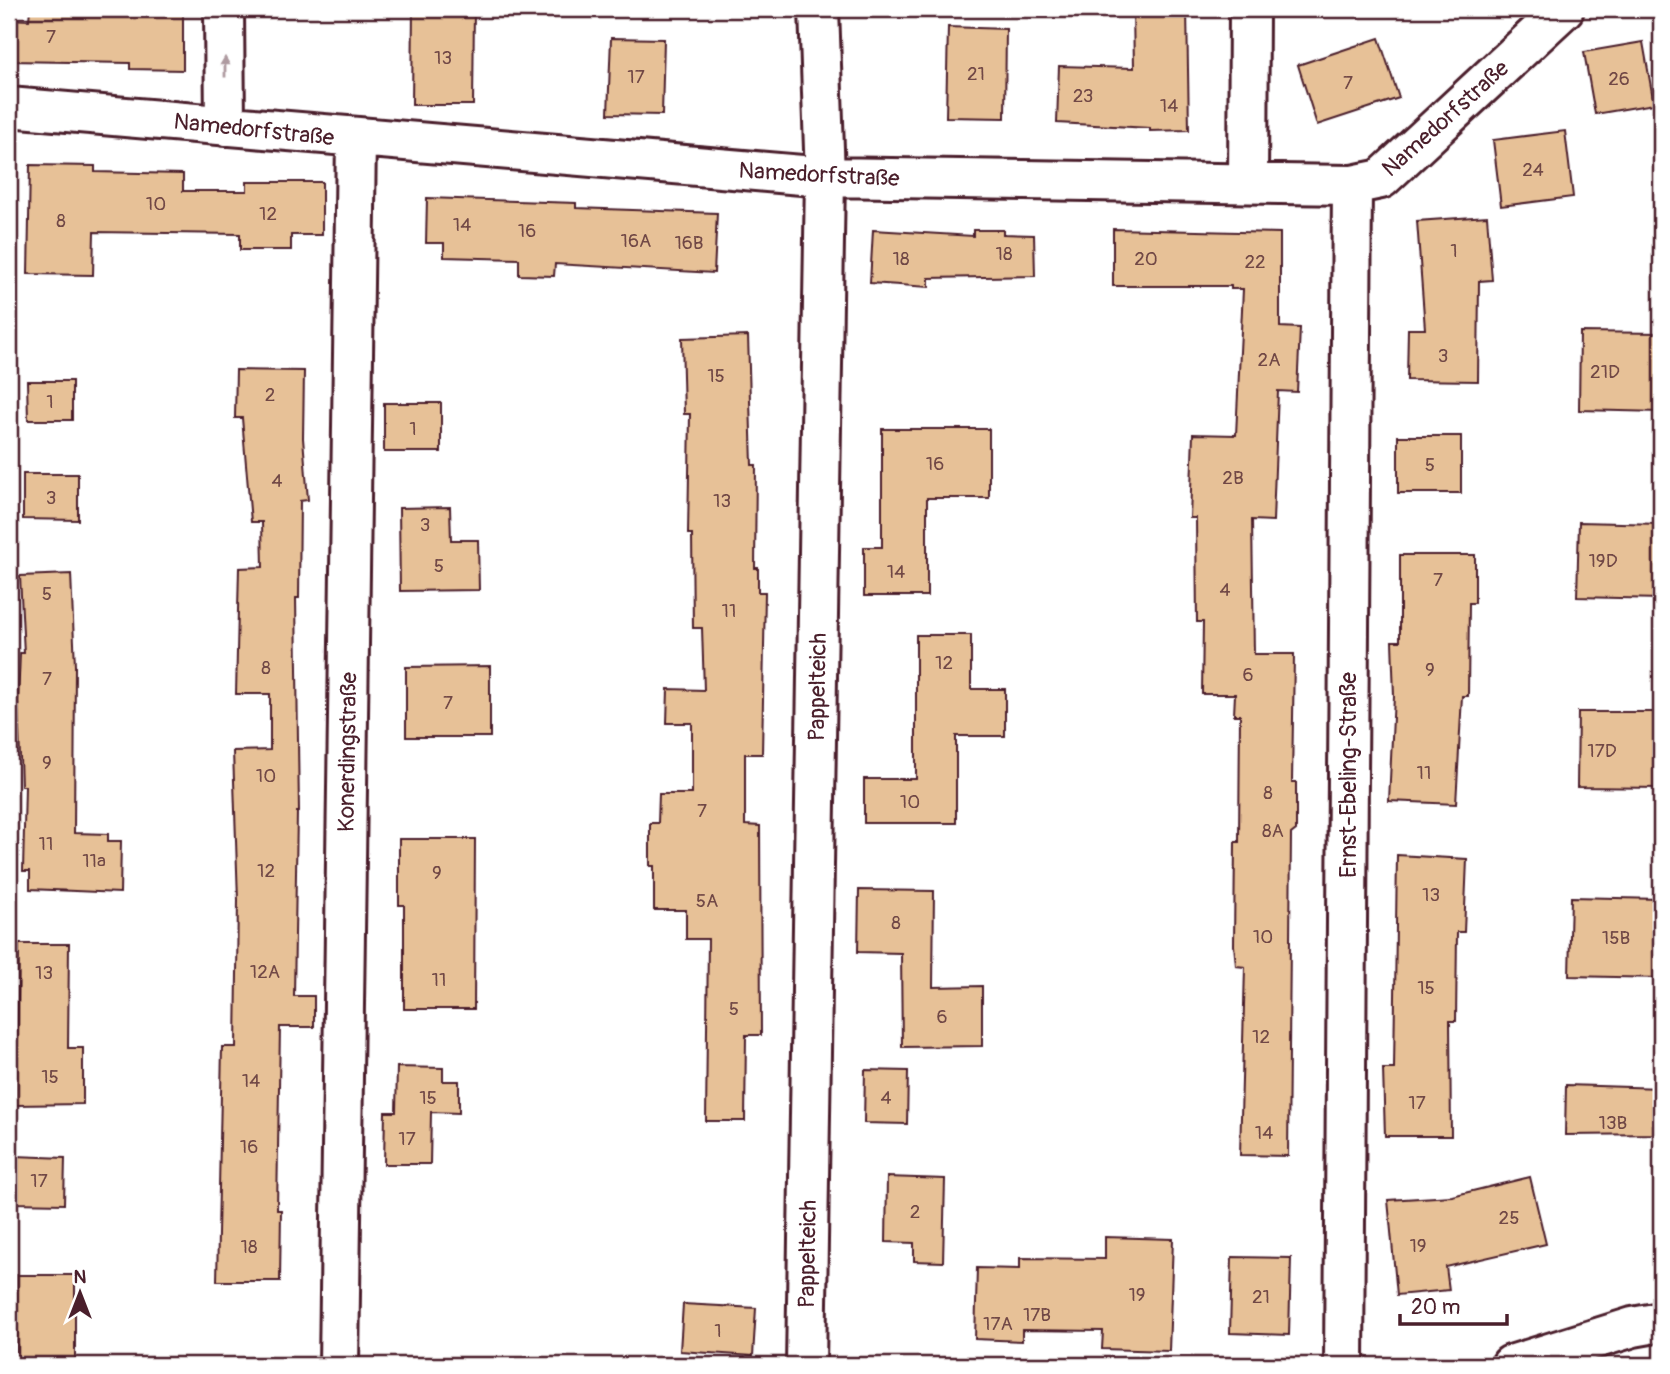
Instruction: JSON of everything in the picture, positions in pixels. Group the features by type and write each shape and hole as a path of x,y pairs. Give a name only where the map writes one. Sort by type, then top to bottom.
{"street":[{"path":"224,9 225,125"},
{"name":"Pappelteich","path":"806,1365 825,177 819,9"},
{"path":"1248,182 1249,9"},
{"name":"Namedorfstraße","path":"9,107 356,139 825,177 1352,185 1381,179 1564,9"},
{"name":"Konerdingstraße","path":"338,1365 356,139"},
{"name":"Ernst-Ebeling-Straße","path":"1344,1365 1352,185"},
{"path":"1511,1365 1633,1327 1661,1322"}],"building":[{"path":"30,9 183,9 183,70 130,69 130,63 9,61 9,19 29,20"},
{"path":"413,9 474,9 473,105 412,105"},
{"path":"1133,9 1187,9 1189,130 1150,131 1150,128 1057,123 1059,66 1134,68"},
{"path":"948,27 1006,29 1005,118 946,117"},
{"path":"611,38 664,39 662,115 608,114"},
{"path":"1379,38 1399,98 1317,125 1298,65"},
{"path":"1643,42 1654,104 1595,114 1584,52"},
{"path":"1565,131 1573,197 1501,206 1493,140"},
{"path":"30,165 95,166 95,172 183,174 183,191 247,191 247,182 322,182 322,235 291,235 291,250 240,250 240,234 94,232 93,275 28,274"},
{"path":"427,198 576,203 576,208 717,213 714,273 555,264 554,276 519,275 519,259 444,257 444,243 426,243"},
{"path":"1487,216 1492,280 1479,281 1478,381 1407,380 1408,329 1425,329 1417,221"},
{"path":"1113,229 1280,233 1280,327 1300,328 1297,392 1278,391 1273,521 1252,520 1254,654 1294,654 1292,782 1296,782 1296,830 1291,834 1288,1156 1240,1155 1245,967 1236,966 1234,945 1235,842 1239,842 1240,715 1234,715 1235,694 1202,694 1203,622 1197,622 1196,518 1190,518 1193,434 1236,435 1243,289 1231,289 1231,286 1113,286"},
{"path":"873,230 973,236 973,230 1003,230 1003,234 1034,235 1035,276 929,278 929,287 870,283"},
{"path":"1580,332 1661,333 1661,412 1579,410"},
{"path":"748,336 752,465 756,465 755,568 758,568 758,592 765,592 762,754 745,754 745,825 760,826 761,1035 746,1035 745,1121 706,1121 708,939 686,939 686,910 654,910 650,823 658,823 659,794 692,794 692,723 667,723 668,689 704,690 702,628 693,628 692,534 688,534 690,414 684,414 682,338"},
{"path":"236,370 304,371 303,438 308,500 300,501 299,598 296,598 299,812 294,996 314,996 314,1027 280,1027 277,1210 281,1210 280,1281 217,1281 222,1047 236,1047 238,900 233,751 270,750 270,694 236,694 239,568 263,567 262,522 251,522 242,418 235,418"},
{"path":"27,381 72,381 72,420 28,420"},
{"path":"384,403 441,403 441,452 384,452"},
{"path":"882,429 989,429 989,498 927,498 927,596 864,596 864,547 882,547"},
{"path":"1398,436 1461,436 1461,493 1398,493"},
{"path":"23,474 78,474 78,520 23,519"},
{"path":"450,507 451,540 478,540 479,590 400,591 399,508"},
{"path":"1579,522 1661,524 1661,599 1577,597"},
{"path":"1400,555 1475,555 1475,603 1469,603 1468,696 1462,696 1456,804 1389,801 1394,696 1392,641 1400,641"},
{"path":"71,574 75,666 74,833 108,834 108,841 121,841 120,893 30,889 30,871 23,871 25,786 21,786 18,701 20,653 24,653 20,576"},
{"path":"916,635 971,635 971,689 1005,689 1005,736 956,736 956,823 864,823 864,779 916,779"},
{"path":"490,666 490,737 406,737 406,667"},
{"path":"1578,712 1661,712 1661,788 1577,787"},
{"path":"399,839 475,839 474,1009 404,1009 404,905 399,905"},
{"path":"1397,855 1467,859 1464,932 1457,932 1456,1021 1450,1021 1451,1136 1385,1136 1383,1069 1394,1069"},
{"path":"859,890 934,891 933,987 982,986 982,1046 902,1047 901,953 858,952"},
{"path":"1571,897 1661,899 1661,978 1569,976"},
{"path":"19,944 69,944 68,1048 83,1048 83,1104 16,1105"},
{"path":"397,1067 443,1068 443,1081 459,1081 459,1113 431,1112 430,1164 384,1164 385,1112 396,1112"},
{"path":"865,1070 908,1071 907,1124 864,1123"},
{"path":"1566,1085 1661,1088 1661,1134 1565,1135"},
{"path":"15,1156 65,1158 64,1204 14,1203"},
{"path":"887,1177 945,1179 943,1262 914,1261 914,1243 886,1242"},
{"path":"1530,1177 1546,1244 1446,1267 1449,1290 1397,1295 1388,1200 1452,1196"},
{"path":"1105,1237 1173,1239 1169,1351 1102,1349 1103,1331 1022,1330 1022,1341 975,1339 977,1268 1020,1269 1020,1258 1105,1259"},
{"path":"1232,1257 1291,1258 1289,1335 1230,1333"},
{"path":"17,1275 75,1275 75,1365 17,1365"},
{"path":"683,1304 756,1308 753,1356 680,1351"}]}
